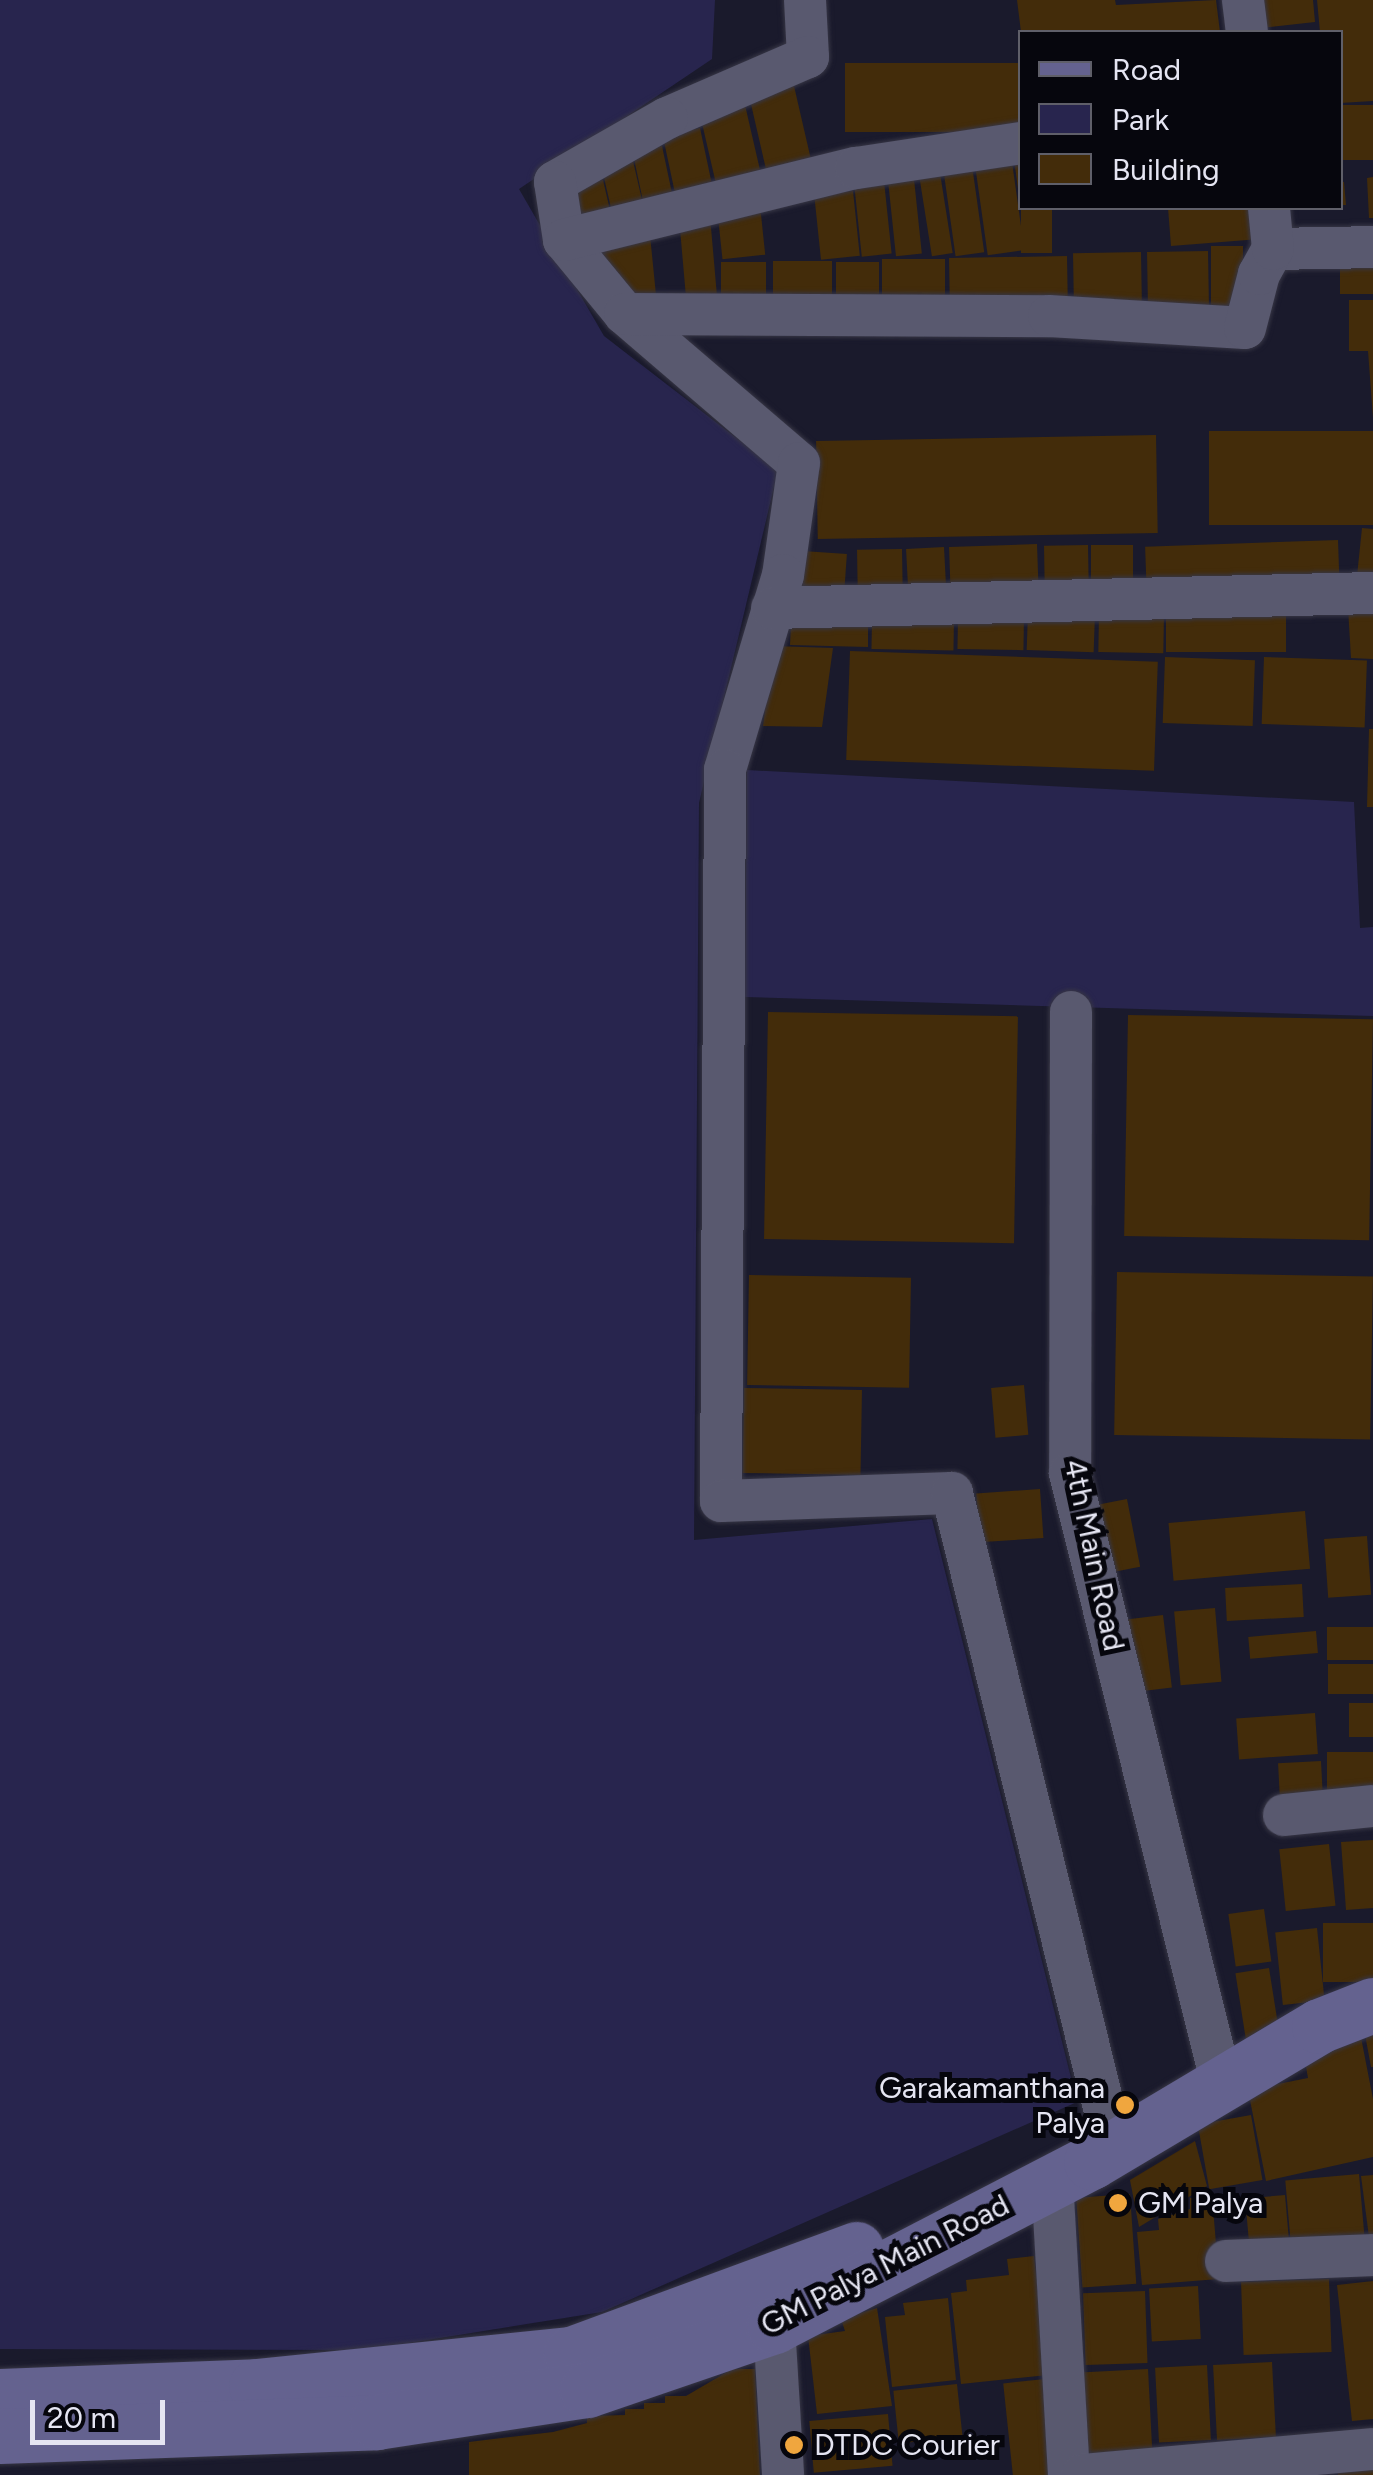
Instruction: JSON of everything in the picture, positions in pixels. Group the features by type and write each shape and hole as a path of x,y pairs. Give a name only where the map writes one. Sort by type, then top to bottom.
{"main road":[{"name":"GM Palya Main Road","path":"0,2436 377,2422 587,2390 774,2326 1086,2163 1320,2026 1373,2005"},
{"path":"0,2396 274,2384 571,2354 852,2250 1058,2163 1086,2163"}],"street":[{"path":"805,0 808,58 667,118 555,182 564,240 626,314 799,462 772,608 726,770 721,1502 952,1492 1086,2163 1070,2475"},
{"path":"1243,0 1247,30"},
{"path":"564,240 856,168 1018,143"},
{"path":"626,314 1049,316 1246,328 1259,274 1273,249 1268,210"},
{"path":"1273,249 1373,246"},
{"path":"772,608 1373,593"},
{"name":"4th Main Road","path":"1071,1012 1070,1473 1222,2086"},
{"path":"1284,1815 1373,1806"},
{"path":"1226,2261 1373,2255"},
{"path":"774,2326 783,2475"},
{"path":"1082,2475 1373,2449"}],"green space":[{"path":"0,0 715,0 712,59 519,189 604,336 778,470 699,803 694,1540 932,1519 1077,2102 602,2312 365,2350 0,2349"},
{"path":"747,770 1354,802 1360,928 1373,927 1373,1016 745,997"}],"building":[{"path":"1017,0 1115,0 1116,5 1216,0 1220,30 1021,30"},
{"path":"1258,0 1313,0 1315,22 1261,28"},
{"path":"1317,0 1373,0 1373,101 1343,103 1343,30 1320,30"},
{"path":"845,63 1018,63 1018,132 845,132"},
{"path":"794,86 814,171 769,181 749,96"},
{"path":"745,105 763,184 718,194 700,115"},
{"path":"1343,105 1373,105 1373,160 1343,160"},
{"path":"700,128 715,196 677,204 663,136"},
{"path":"662,146 675,206 645,212 633,152"},
{"path":"1011,155 1024,250 988,255 974,160"},
{"path":"633,161 645,213 614,220 602,168"},
{"path":"972,165 984,252 956,256 943,169"},
{"path":"940,173 953,253 932,256 919,176"},
{"path":"1373,177 1373,218 1369,218 1367,178"},
{"path":"914,179 922,254 896,256 888,182"},
{"path":"603,180 613,223 577,231 567,188"},
{"path":"884,181 892,254 862,257 854,184"},
{"path":"853,191 860,256 821,260 814,195"},
{"path":"760,205 765,255 722,259 717,209"},
{"path":"1021,210 1052,210 1052,253 1021,253"},
{"path":"1168,210 1258,210 1260,239 1171,246"},
{"path":"710,216 718,305 687,307 679,219"},
{"path":"649,225 657,305 631,307 585,236"},
{"path":"1211,246 1243,246 1243,320 1211,320"},
{"path":"1208,251 1209,316 1148,317 1147,252"},
{"path":"1141,252 1142,307 1074,308 1073,253"},
{"path":"1067,256 1068,305 950,307 949,258"},
{"path":"882,259 945,259 945,309 882,309"},
{"path":"773,261 832,261 832,309 773,309"},
{"path":"1340,261 1373,261 1373,294 1340,294"},
{"path":"721,262 766,262 766,307 721,307"},
{"path":"836,262 879,262 879,305 836,305"},
{"path":"1349,300 1373,300 1373,418 1368,351 1349,351"},
{"path":"1209,431 1373,431 1373,525 1209,525"},
{"path":"1156,435 1158,533 818,539 816,441"},
{"path":"1362,528 1373,529 1373,578 1357,576"},
{"path":"1338,540 1340,587 1147,594 1145,547"},
{"path":"1037,544 1039,594 951,597 949,547"},
{"path":"1088,545 1089,592 1045,593 1044,546"},
{"path":"1091,545 1133,545 1133,592 1091,592"},
{"path":"944,547 946,589 908,591 906,549"},
{"path":"902,549 903,591 858,592 857,550"},
{"path":"803,551 847,554 843,603 800,600"},
{"path":"1373,606 1373,659 1351,658 1348,608"},
{"path":"1028,612 1095,614 1094,652 1027,650"},
{"path":"1166,612 1286,612 1286,652 1166,652"},
{"path":"1099,613 1164,614 1163,653 1098,652"},
{"path":"868,615 868,647 790,645 791,623"},
{"path":"958,617 1024,618 1023,650 957,649"},
{"path":"872,619 954,620 953,650 871,649"},
{"path":"773,646 833,648 822,727 763,726"},
{"path":"850,651 1158,662 1154,771 846,760"},
{"path":"1165,657 1255,660 1253,726 1163,723"},
{"path":"1264,657 1367,661 1365,728 1262,724"},
{"path":"1369,729 1373,729 1373,807 1367,807"},
{"path":"768,1012 1018,1016 1014,1243 764,1239"},
{"path":"1128,1015 1373,1019 1369,1240 1124,1236"},
{"path":"1117,1272 1373,1276 1370,1439 1114,1435"},
{"path":"749,1275 911,1278 909,1388 747,1385"},
{"path":"1024,1385 1028,1435 995,1438 991,1388"},
{"path":"744,1388 862,1390 860,1475 743,1473"},
{"path":"1040,1489 1043,1538 980,1542 976,1493"},
{"path":"1127,1499 1140,1567 1086,1577 1073,1509"},
{"path":"1305,1511 1310,1569 1174,1581 1169,1523"},
{"path":"1367,1536 1371,1595 1328,1598 1324,1539"},
{"path":"1302,1584 1304,1617 1227,1621 1225,1588"},
{"path":"1215,1608 1221,1682 1181,1685 1174,1612"},
{"path":"1163,1615 1172,1687 1131,1692 1122,1620"},
{"path":"1327,1627 1373,1627 1373,1660 1327,1660"},
{"path":"1316,1631 1318,1653 1250,1659 1248,1637"},
{"path":"1328,1664 1373,1664 1373,1694 1328,1694"},
{"path":"1349,1703 1373,1703 1373,1737 1349,1737"},
{"path":"1315,1713 1318,1754 1239,1759 1236,1719"},
{"path":"1327,1752 1373,1752 1373,1793 1327,1793"},
{"path":"1321,1761 1323,1802 1280,1804 1278,1763"},
{"path":"1373,1840 1373,1908 1346,1910 1341,1842"},
{"path":"1329,1844 1335,1906 1286,1911 1279,1849"},
{"path":"1264,1909 1271,1961 1236,1966 1228,1914"},
{"path":"1323,1923 1373,1923 1373,1982 1323,1982"},
{"path":"1317,1928 1325,2001 1283,2005 1275,1932"},
{"path":"1269,1968 1280,2038 1247,2043 1235,1973"},
{"path":"1359,2027 1373,2099 1373,2157 1266,2181 1248,2090 1308,2078 1305,2061"},
{"path":"1373,2027 1373,2067 1371,2067 1364,2029"},
{"path":"1251,2115 1262,2180 1209,2189 1198,2124"},
{"path":"1195,2141 1207,2186 1139,2227 1130,2180"},
{"path":"1359,2174 1364,2237 1291,2243 1285,2180"},
{"path":"1373,2175 1373,2236 1369,2237 1361,2176"},
{"path":"1130,2194 1136,2284 1082,2288 1076,2198"},
{"path":"1285,2195 1289,2239 1249,2242 1245,2198"},
{"path":"1212,2196 1219,2279 1142,2285 1137,2232 1159,2230 1158,2219 1190,2209 1190,2198"},
{"path":"1034,2256 1048,2375 961,2384 951,2293 967,2291 966,2280 1009,2275 1007,2259"},
{"path":"1329,2279 1332,2352 1244,2355 1241,2282"},
{"path":"1373,2281 1373,2419 1352,2421 1337,2285"},
{"path":"1198,2286 1201,2339 1152,2341 1149,2289"},
{"path":"1145,2291 1148,2363 1086,2365 1083,2293"},
{"path":"948,2298 956,2380 892,2387 885,2317 905,2315 903,2303"},
{"path":"877,2308 892,2406 817,2414 808,2336 845,2331 841,2319"},
{"path":"1272,2362 1276,2437 1217,2440 1213,2365"},
{"path":"1207,2365 1211,2440 1159,2443 1155,2368"},
{"path":"732,2369 755,2369 760,2475 469,2475 469,2442 553,2432 587,2423 587,2416 625,2415 625,2409 644,2409 644,2403 665,2403 665,2396 686,2396"},
{"path":"1148,2369 1152,2451 1084,2454 1080,2373"},
{"path":"1045,2379 1055,2475 1013,2475 1003,2383"},
{"path":"957,2384 963,2437 899,2443 893,2391"},
{"path":"888,2414 893,2466 814,2473 809,2421"},
{"path":"1373,2465 1373,2475 1338,2475 1338,2469"}],"place":[{"name":"Garakamanthana Palya","path":"1125,2105"},
{"name":"GM Palya","path":"1118,2203"},
{"name":"DTDC Courier","path":"794,2445"}]}
